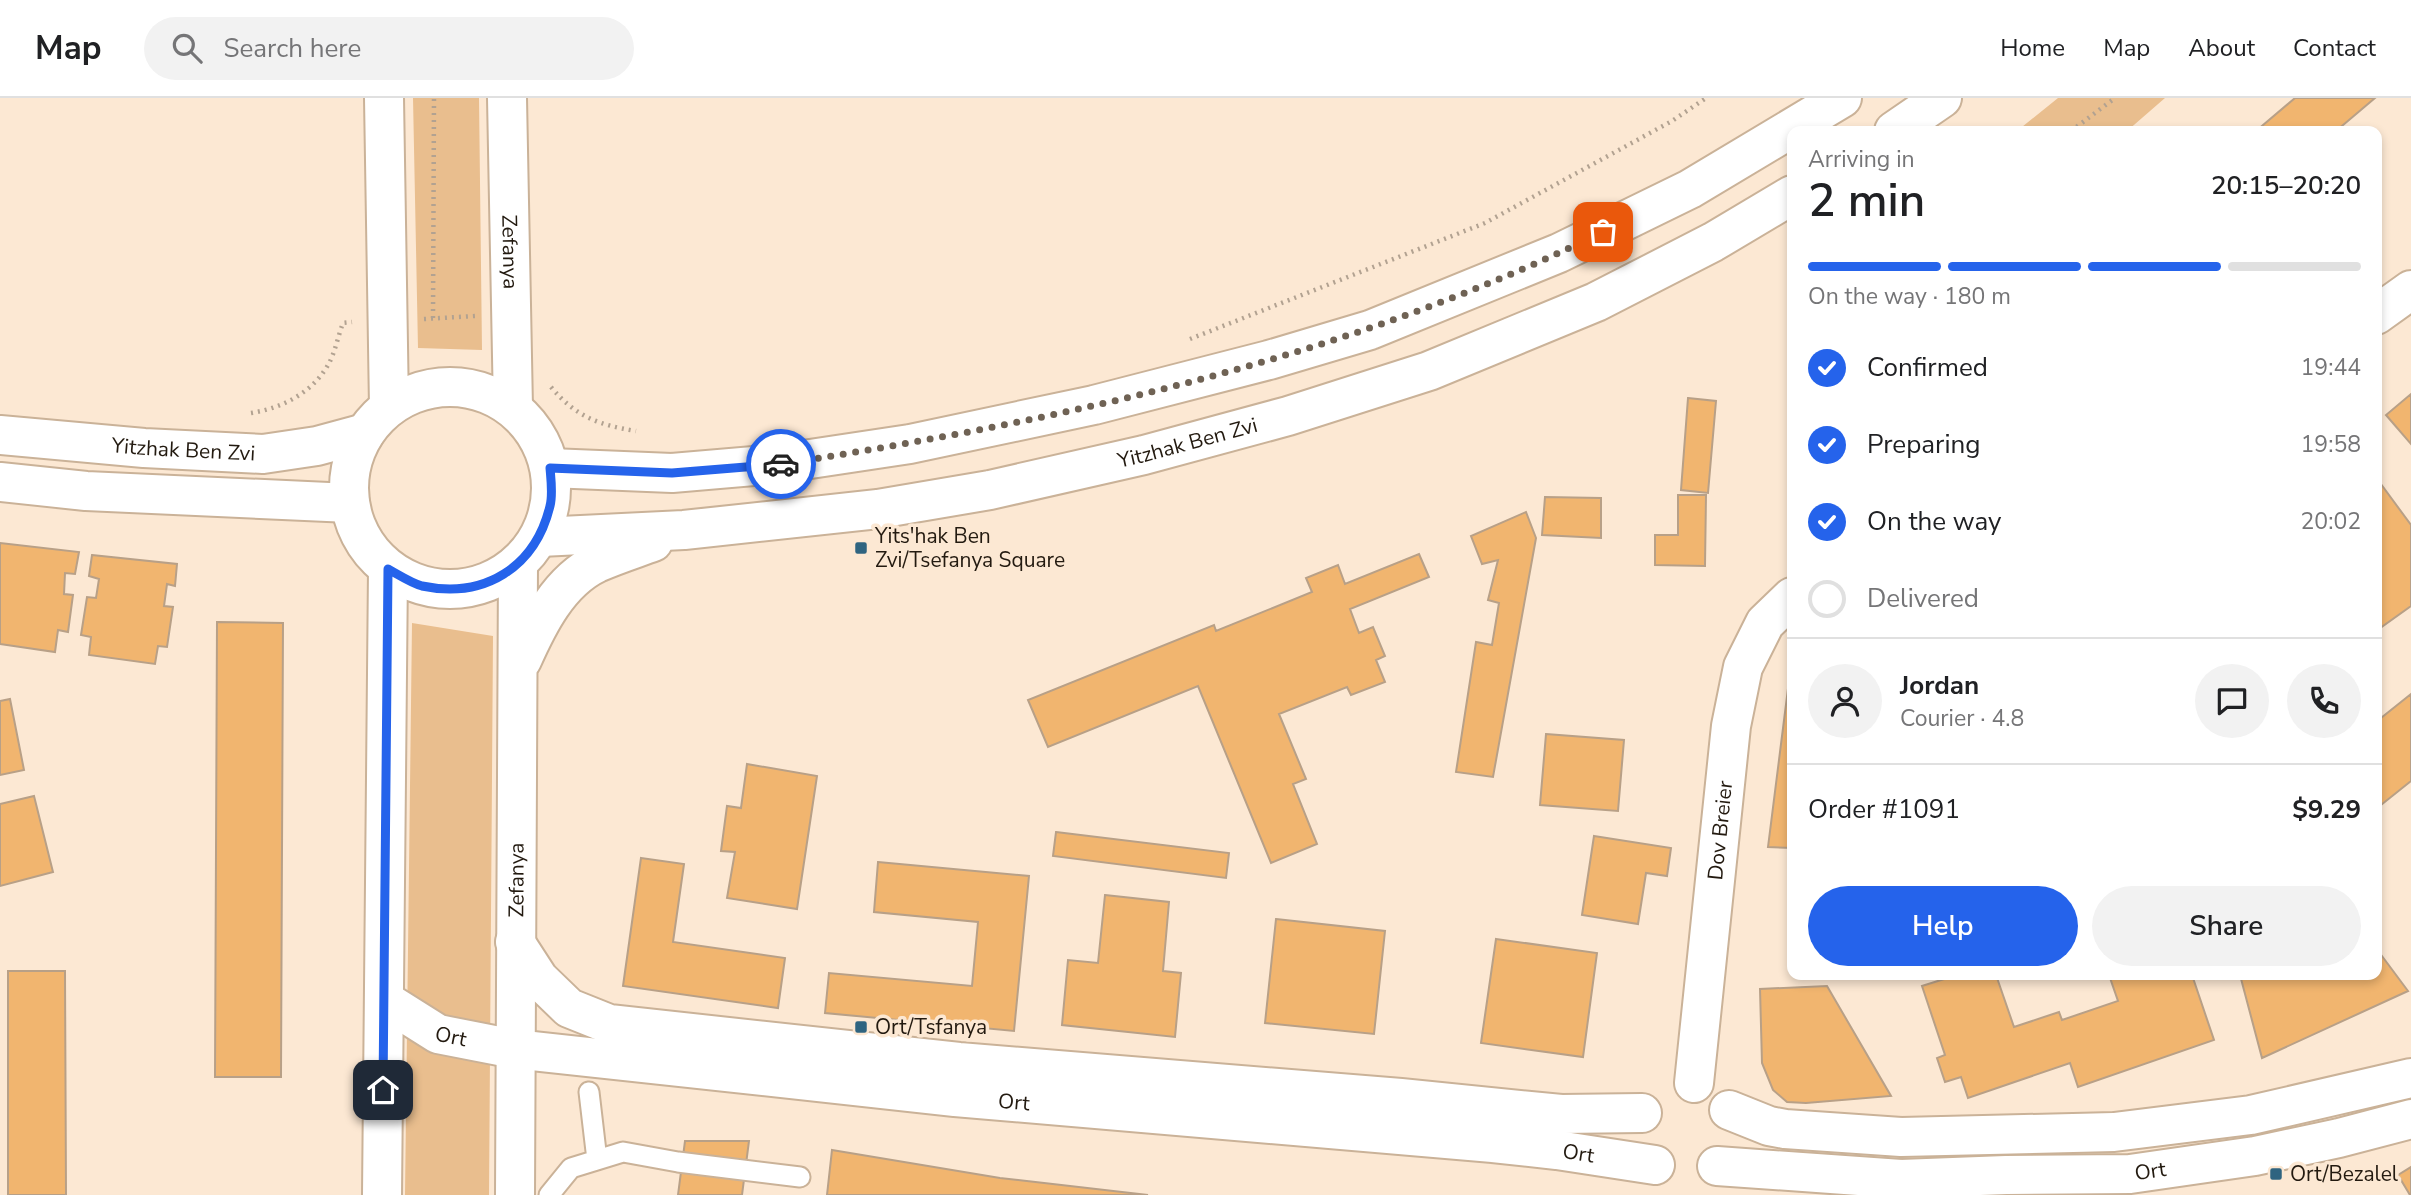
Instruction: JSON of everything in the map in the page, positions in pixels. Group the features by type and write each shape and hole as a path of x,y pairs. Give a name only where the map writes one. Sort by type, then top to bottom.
{"street":[{"path":"377,420 388,320 384,98"},
{"name":"Zefanya","path":"507,98 513,408"},
{"path":"1795,126 1842,98"},
{"path":"1901,126 1942,98"},
{"path":"550,468 672,473 777,464 910,444 1068,411 1269,360 1370,330 1559,253 1690,189 1787,131"},
{"name":"Yitzhak Ben Zvi","path":"529,551 684,530 878,509 990,490 1143,455 1288,416 1429,372 1597,302 1713,242 1787,198"},
{"path":"2382,311 2411,290"},
{"path":"451,387 484,392 513,408 530,425 550,468 551,503 529,551 489,583 454,590 419,585 388,569 370,550 356,528 348,478 354,454 377,420 418,391 451,387"},
{"name":"Yitzhak Ben Zvi","path":"0,435 145,449 263,454 317,446 377,420"},
{"path":"0,482 86,491 350,503"},
{"path":"518,668 540,622 569,583 594,564 684,530"},
{"name":"Zefanya","path":"515,1195 518,668 529,551"},
{"path":"382,1195 388,569"},
{"name":"Dov Breier","path":"1694,1083 1731,726 1743,667 1765,623 1787,602"},
{"name":"Ort","path":"515,942 538,979 569,1008 609,1024 959,1062 1401,1098 1561,1114 1642,1113"},
{"name":"Ort","path":"384,1000 438,1034 514,1049 955,1097 1452,1139 1557,1150 1655,1165"},
{"name":"Ort","path":"1729,1110 1784,1129 1902,1137 2113,1132 2251,1115 2411,1078"},
{"path":"1694,1083 1709,1088 1721,1097 1729,1110 1733,1136 1725,1158 1717,1166 1696,1176 1669,1174 1655,1165 1640,1141 1642,1113 1654,1095 1672,1084 1694,1083"},
{"name":"Ort","path":"1717,1166 1901,1187 2006,1175 2130,1174 2255,1156 2411,1119"}],"lane":[{"path":"589,1092 597,1160"},
{"path":"549,1195 571,1168 623,1152 678,1162 800,1177"}],"path":[{"path":"433,318 434,98"},
{"path":"1179,343 1485,223 1672,121 1706,98"},
{"path":"2078,126 2115,98"},
{"path":"245,415 269,411 292,401 315,383 329,363 343,323 511,314"},
{"path":"547,382 582,416 610,427 636,431"}],"shaded area":[{"path":"413,98 479,98 482,350 418,348"},
{"path":"2058,98 2165,98 2133,126 2023,126"},
{"path":"412,623 493,636 489,1195 405,1195"}],"building":[{"path":"2295,98 2375,98 2342,126 2262,126"},
{"path":"2411,394 2411,444 2386,415"},
{"path":"1688,398 1716,401 1708,493 1681,490"},
{"path":"2382,485 2411,525 2411,606 2382,627"},
{"path":"1678,495 1706,495 1705,566 1655,565 1655,535 1678,535"},
{"path":"1545,497 1601,498 1601,538 1542,535"},
{"path":"1526,512 1536,538 1493,777 1456,772 1476,642 1492,645 1499,603 1488,600 1498,560 1482,564 1471,536"},
{"path":"0,543 79,552 75,574 65,573 64,594 73,595 68,632 58,630 55,652 0,644"},
{"path":"1419,554 1429,577 1350,609 1359,633 1373,627 1385,656 1376,660 1385,682 1351,695 1347,687 1279,714 1306,779 1293,784 1317,844 1271,863 1198,686 1048,747 1028,700 1214,625 1216,631 1312,592 1306,578 1338,565 1345,584"},
{"path":"92,555 177,564 175,586 167,584 164,606 173,607 167,647 158,646 155,664 89,655 91,637 81,635 87,597 96,598 99,579 89,576"},
{"path":"217,622 283,623 281,1077 215,1077"},
{"path":"2411,694 2411,781 2382,804 2382,717"},
{"path":"1787,697 1787,848 1768,847"},
{"path":"10,699 24,770 0,775 0,701"},
{"path":"1546,734 1624,740 1618,811 1540,805"},
{"path":"747,764 817,776 797,909 727,898 735,852 721,851 727,806 741,808"},
{"path":"34,796 53,872 0,886 0,804"},
{"path":"1056,832 1229,853 1226,878 1053,856"},
{"path":"1594,836 1671,848 1667,876 1646,873 1638,924 1582,915"},
{"path":"641,858 684,864 673,942 785,958 778,1008 623,986"},
{"path":"878,862 1029,876 1014,1031 825,1013 829,973 972,986 978,922 874,912"},
{"path":"1105,895 1169,902 1163,971 1181,973 1175,1037 1062,1025 1068,960 1098,963"},
{"path":"1276,919 1385,931 1374,1034 1265,1023"},
{"path":"1496,939 1597,953 1583,1057 1481,1043"},
{"path":"2382,956 2408,991 2262,1058 2241,980 2382,980"},
{"path":"8,971 65,971 66,1195 8,1195"},
{"path":"1941,980 1998,980 2014,1027 2059,1012 2062,1020 2118,1001 2111,980 2194,980 2214,1040 2078,1087 2070,1063 1968,1098 1961,1077 1945,1082 1937,1058 1945,1055 1922,986"},
{"path":"1827,986 1891,1096 1806,1103 1787,1102 1773,1090 1762,1063 1760,989"},
{"path":"685,1141 749,1141 742,1195 678,1195"},
{"path":"832,1150 1000,1178 1148,1195 827,1195"},
{"path":"2411,1167 2411,1195 2410,1195 2398,1175"}],"way so far":[{"path":"781,464 910,444 1068,411 1269,360 1370,330 1455,297 1603,232"}],"place":[{"name":"Yits'hak Ben Zvi/Tsefanya Square","path":"861,548"},
{"name":"Ort/Tsfanya","path":"861,1027"},
{"name":"Ort/Bezalel","path":"2276,1174"}],"route":[{"path":"383,1090 388,569 419,585 454,590 489,583 518,565 540,537 551,503 550,468 672,473 781,464"}]}
